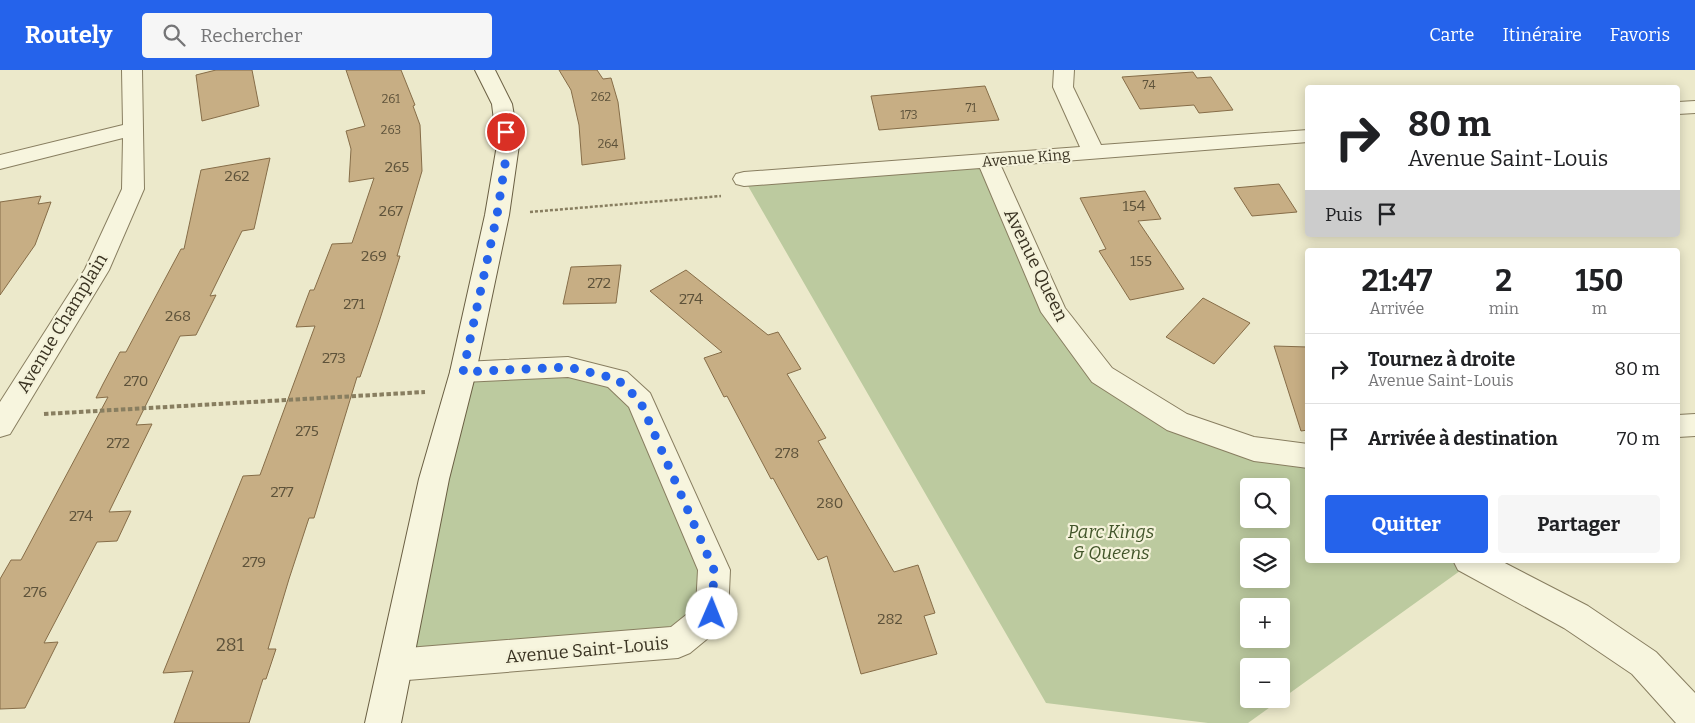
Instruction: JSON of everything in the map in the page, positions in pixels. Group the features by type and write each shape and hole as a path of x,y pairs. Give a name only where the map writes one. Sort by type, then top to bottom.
{"street":[{"name":"Avenue Champlain","path":"0,426 97,270 132,188 134,129 132,70"},
{"path":"383,723 434,479 463,372 497,215 508,145 502,104 485,70"},
{"path":"1064,70 1063,86 1093,152"},
{"path":"1680,108 1695,107"},
{"path":"0,162 134,129"},
{"name":"Avenue King","path":"744,178 988,162 1305,136"},
{"name":"Avenue Queen","path":"988,162 1054,312 1102,375 1177,422 1254,449 1305,456"},
{"name":"Avenue Saint-Louis","path":"395,665 678,642 712,614 714,570 640,401 617,379 568,367 463,372"},
{"path":"1680,426 1695,425"},
{"path":"1475,563 1576,616 1637,658 1695,718"}],"path":[{"path":"524,213 729,195"},
{"path":"35,414 428,392"}],"green space":[{"name":"Parc Kings & Queens","path":"988,161 1054,312 1102,375 1177,422 1305,455 1305,563 1471,563 1290,693 1290,658 1240,658 1240,708 1269,708 1248,723 1208,723 1046,703 744,179"},
{"path":"463,372 617,379 714,570 712,614 678,642 395,665"}],"building":[{"path":"216,70 252,70 259,106 202,121 196,75"},
{"path":"346,70 401,70 415,105 413,106 420,125 422,171 397,256 400,256 360,377 357,377 314,518 309,518 289,579 268,649 276,649 266,679 263,679 249,723 174,723 193,671 163,673 243,476 260,475 315,326 296,327 310,290 314,290 332,244 352,243 374,178 349,182 351,149 346,131 365,126"},
{"path":"559,70 597,70 603,79 611,78 618,102 625,159 582,165 579,125 571,90"},
{"path":"1193,72 1197,78 1211,77 1233,110 1199,113 1194,105 1140,109 1122,77"},
{"path":"985,86 999,120 879,130 871,96"},
{"path":"270,158 254,229 242,231 210,296 216,295 196,335 180,336 136,425 152,424 109,512 131,511 117,541 97,542 44,643 58,642 25,708 0,709 0,579 11,560 21,560 108,397 96,398 103,384 120,352 126,352 181,249 184,249 201,170"},
{"path":"1279,184 1297,212 1252,216 1234,188"},
{"path":"1145,191 1161,219 1138,221 1184,289 1130,300 1099,251 1106,249 1080,198"},
{"path":"41,196 38,204 51,202 35,245 0,295 0,202"},
{"path":"621,265 616,303 563,304 571,267"},
{"path":"686,270 768,335 778,332 801,369 787,374 826,438 818,441 894,572 918,565 935,613 924,616 937,654 861,674 827,556 818,560 773,478 771,479 727,396 724,397 704,358 722,352 650,291"},
{"path":"1203,298 1250,323 1214,364 1166,337"},
{"path":"1274,346 1305,347 1305,430 1301,431"}],"route":[{"path":"506,132 508,145 497,215 463,372 568,367 617,379 640,401 714,570 712,614"}]}
